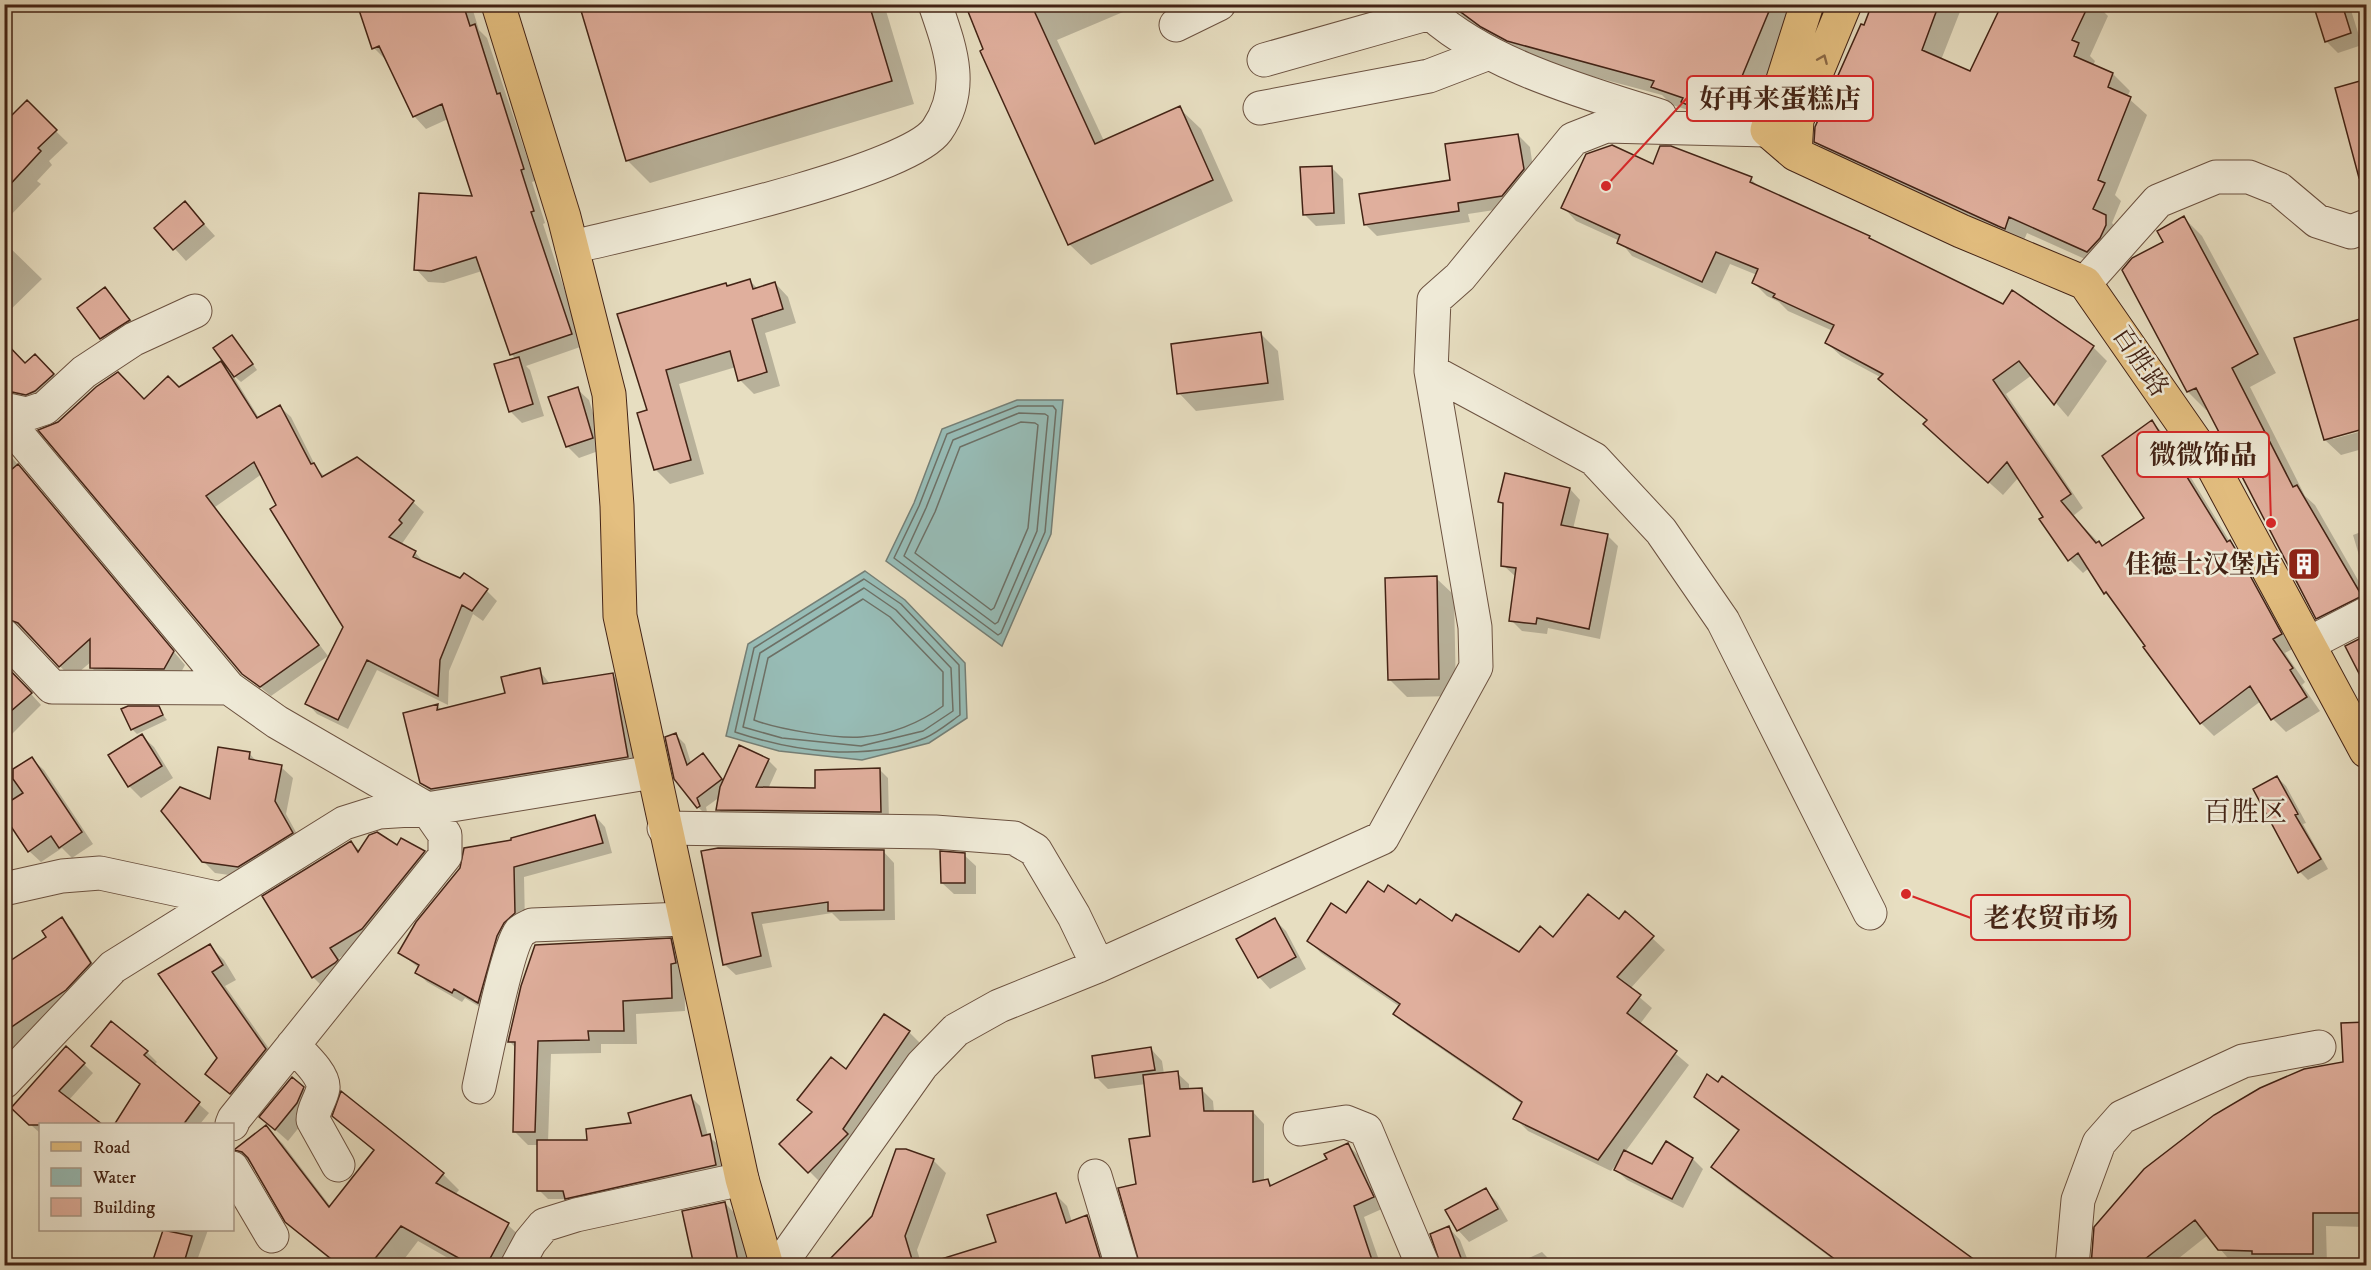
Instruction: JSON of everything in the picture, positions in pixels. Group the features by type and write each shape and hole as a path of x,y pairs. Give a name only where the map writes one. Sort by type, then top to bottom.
{"main road":[{"path":"498,4 572,248 609,394 617,506 620,616 664,828 742,1179 767,1266"},
{"path":"1807,4 1767,130 1795,154 1961,231 2085,283"},
{"path":"1795,154 1797,120 1845,4"},
{"name":"百胜路","path":"2085,283 2213,467 2367,751"}],"street":[{"path":"572,248 816,186 911,151 936,131 947,112 955,87 952,53 935,4"},
{"path":"1176,25 1219,4"},
{"path":"1264,60 1426,9 1489,53 1594,95 1696,128"},
{"path":"1260,108 1429,76 1489,53"},
{"path":"779,1266 922,1065 956,1030 999,1006 1098,966 1382,838 1476,667 1475,627 1431,371 1434,300 1460,277 1573,139 1606,126 1767,130 1797,120"},
{"path":"2085,283 2158,201 2216,177 2249,177 2279,189 2317,221 2351,232 2367,226"},
{"path":"4,409 27,414 45,408 84,372 134,339 195,311"},
{"path":"1431,371 1594,459 1661,531 1723,621 1870,913"},
{"path":"4,418 230,688 277,722 427,809 445,835 445,856 233,1123"},
{"path":"2310,643 2367,614"},
{"path":"4,636 52,687 230,688"},
{"path":"4,1082 113,967 344,823 379,812 427,809 653,772"},
{"path":"664,828 935,832 1014,838 1035,850 1074,916 1098,966"},
{"path":"4,889 62,876 100,873 221,899"},
{"path":"478,1087 509,963 519,934 523,930 532,926 684,919"},
{"path":"293,1045 323,1080 323,1088 313,1113 313,1120 338,1165"},
{"path":"2072,1266 2078,1200 2098,1143 2122,1117 2243,1061 2319,1047"},
{"path":"1300,1129 1346,1122 1366,1130 1423,1266"},
{"path":"234,1171 272,1236"},
{"path":"1095,1176 1122,1266"},
{"path":"517,1266 530,1242 544,1225 576,1215 742,1179"}],"water":[{"path":"1017,400 1063,400 1051,534 1002,646 886,561 914,503 942,429"},
{"path":"865,571 905,600 965,663 967,718 929,743 862,760 779,751 726,736 748,644"}],"building":[{"path":"357,4 463,4 470,26 475,24 497,94 500,93 524,169 521,170 534,211 531,212 572,334 510,355 476,257 431,271 414,270 419,193 472,196 442,104 413,117 379,46 372,49"},
{"path":"579,4 869,4 892,81 626,161"},
{"path":"965,4 1031,4 1095,144 1180,106 1213,180 1068,245 980,51 983,49"},
{"path":"1450,4 1772,4 1728,110 1698,110 1681,102 1683,98 1651,87 1654,81 1507,41 1481,27"},
{"path":"1872,4 1939,4 1922,50 1970,71 2002,4 2089,4 2072,40 2079,43 2074,56 2113,73 2108,87 2131,97 2098,180 2105,183 2093,209 2106,215 2106,225 2100,238 2087,252 2009,217 2005,229 1814,142 1815,127"},
{"path":"2313,4 2342,4 2351,33 2325,42"},
{"path":"2367,79 2367,177 2359,178 2335,88"},
{"path":"27,100 57,130 38,148 41,151 4,191 4,123"},
{"path":"1518,134 1524,169 1502,196 1458,203 1459,211 1364,225 1359,194 1450,180 1445,144"},
{"path":"1612,145 1653,164 1660,146 1671,146 1752,177 1750,182 1870,236 1869,238 2003,304 2012,290 2094,346 2054,405 2019,361 1993,380 2071,494 2061,501 2096,543 2099,541 2102,546 2144,518 2102,456 2152,420 2227,542 2230,540 2236,550 2282,634 2273,639 2293,668 2290,670 2307,697 2271,720 2250,686 2200,724 2106,592 2104,594 2078,553 2068,561 2039,519 2043,517 2007,462 1988,483 1923,424 1927,420 1878,379 1883,374 1825,343 1834,325 1773,297 1775,294 1752,283 1758,269 1716,252 1702,282 1617,243 1620,235 1561,208 1586,154"},
{"path":"1332,166 1334,213 1303,215 1300,167"},
{"path":"185,201 204,224 173,250 154,228"},
{"path":"2184,216 2258,354 2232,368 2293,487 2297,485 2362,596 2316,619 2196,388 2187,392 2122,270 2132,258 2163,242 2157,231"},
{"path":"750,279 753,289 775,282 783,309 752,319 767,372 738,381 730,351 666,370 691,460 654,470 637,413 647,410 617,314 726,283 727,286"},
{"path":"105,287 130,320 100,339 77,308"},
{"path":"2367,317 2367,428 2324,440 2294,338"},
{"path":"1261,332 1268,383 1177,394 1171,344"},
{"path":"232,335 253,364 234,377 213,348"},
{"path":"4,341 25,363 35,354 54,374 35,391 26,395 12,392 4,384"},
{"path":"519,357 533,404 509,412 494,364"},
{"path":"221,361 257,418 280,405 311,464 314,463 322,477 357,457 414,501 399,520 402,523 389,537 416,551 413,557 460,578 464,573 488,589 472,611 462,605 440,660 438,696 367,660 338,720 305,704 343,627 270,509 276,505 254,462 206,496 319,645 260,687 242,674 38,430 58,422 96,387 118,372 144,399 168,376 179,387"},
{"path":"578,387 593,438 566,447 548,397"},
{"path":"18,464 174,651 164,669 90,668 90,639 59,667 18,623 4,618 4,476"},
{"path":"1505,473 1570,488 1561,525 1608,534 1589,629 1537,618 1536,624 1509,621 1516,568 1501,566 1503,503 1498,502"},
{"path":"1437,576 1439,679 1388,680 1385,578"},
{"path":"2367,635 2367,689 2345,646"},
{"path":"4,664 32,693 4,717"},
{"path":"540,668 543,684 613,673 628,757 431,789 420,783 403,713 438,704 437,710 505,693 501,677"},
{"path":"128,706 159,706 163,715 131,730 121,709"},
{"path":"676,733 687,765 703,753 722,779 697,798 700,806 697,808 674,779 665,737"},
{"path":"142,734 162,766 128,787 108,755"},
{"path":"739,745 769,759 756,787 815,788 815,770 880,768 881,812 716,810 720,787"},
{"path":"218,747 250,752 249,759 282,765 275,801 293,833 238,867 202,862 161,811 180,787 210,799"},
{"path":"32,757 82,832 59,848 51,836 28,852 4,816 4,805 23,793 13,779 13,769"},
{"path":"2277,776 2298,814 2295,815 2321,859 2298,873 2253,789"},
{"path":"595,815 603,843 514,867 515,913 504,923 497,936 478,1003 454,989 452,993 415,973 419,965 398,953 416,922 460,868 464,848 511,840 511,838"},
{"path":"377,832 397,845 401,838 425,851 362,929 330,948 338,960 312,978 262,896 351,841 358,852 369,835"},
{"path":"718,848 884,850 884,910 828,911 828,902 752,913 761,956 723,965 701,851"},
{"path":"940,851 965,853 965,883 941,883"},
{"path":"1368,881 1384,892 1388,885 1416,904 1420,899 1452,921 1456,914 1519,952 1540,926 1553,937 1588,894 1619,919 1625,911 1654,936 1617,977 1641,995 1627,1013 1677,1051 1598,1160 1513,1119 1522,1102 1393,1014 1400,1004 1307,941 1331,903 1346,913"},
{"path":"62,917 91,963 66,990 4,1032 4,965 46,937 42,931"},
{"path":"1275,918 1296,957 1258,978 1236,939"},
{"path":"671,938 676,963 671,964 672,998 623,1001 624,1031 588,1031 589,1040 538,1041 535,1132 513,1132 515,1042 508,1042 521,986 535,945"},
{"path":"210,944 223,965 212,972 266,1049 230,1094 205,1074 217,1058 158,974"},
{"path":"884,1014 910,1031 843,1129 848,1134 808,1173 779,1144 812,1112 797,1100 831,1057 846,1069"},
{"path":"111,1021 148,1051 144,1055 200,1102 184,1123 115,1123 140,1084 91,1046"},
{"path":"2367,1022 2367,1213 2313,1213 2313,1254 2252,1254 2252,1251 2218,1250 2195,1220 2136,1266 2091,1266 2094,1227 2144,1169 2214,1115 2260,1088 2304,1069 2343,1062 2341,1023"},
{"path":"66,1046 85,1063 59,1091 100,1123 29,1125 11,1108"},
{"path":"1151,1047 1155,1070 1095,1078 1092,1056"},
{"path":"1178,1071 1180,1089 1202,1088 1204,1111 1253,1111 1253,1182 1268,1179 1270,1186 1327,1159 1324,1154 1348,1143 1374,1197 1354,1206 1374,1266 1140,1266 1118,1188 1136,1184 1129,1139 1150,1136 1143,1075"},
{"path":"1707,1074 1718,1082 1722,1076 1983,1266 1844,1266 1711,1167 1739,1130 1694,1097"},
{"path":"292,1077 304,1087 297,1103 275,1130 259,1117"},
{"path":"341,1091 444,1173 436,1183 509,1223 486,1266 473,1266 401,1226 369,1266 340,1266 285,1222 248,1158 242,1152 234,1150 266,1125 329,1207 374,1150 332,1116"},
{"path":"691,1095 702,1136 710,1134 716,1165 565,1199 563,1191 537,1191 537,1140 587,1140 586,1129 631,1123 628,1113"},
{"path":"1666,1141 1693,1158 1672,1199 1614,1170 1624,1150 1652,1164"},
{"path":"896,1149 906,1149 934,1159 905,1236 914,1266 823,1266 872,1216"},
{"path":"1486,1188 1498,1209 1457,1231 1445,1210"},
{"path":"1056,1193 1066,1223 1087,1215 1102,1264 939,1266 938,1260 996,1242 987,1215"},
{"path":"725,1202 739,1266 694,1266 682,1211"},
{"path":"1449,1226 1464,1266 1441,1266 1430,1234"},
{"path":"163,1231 192,1236 183,1266 151,1266"}],"place":[{"name":"好再来蛋糕店","path":"1606,186"},
{"name":"微微饰品","path":"2271,523"},
{"name":"佳德士汉堡店","path":"2304,564"},
{"name":"老农贸市场","path":"1906,894"}],"district":[{"name":"百胜区","path":"2245,811"}]}
